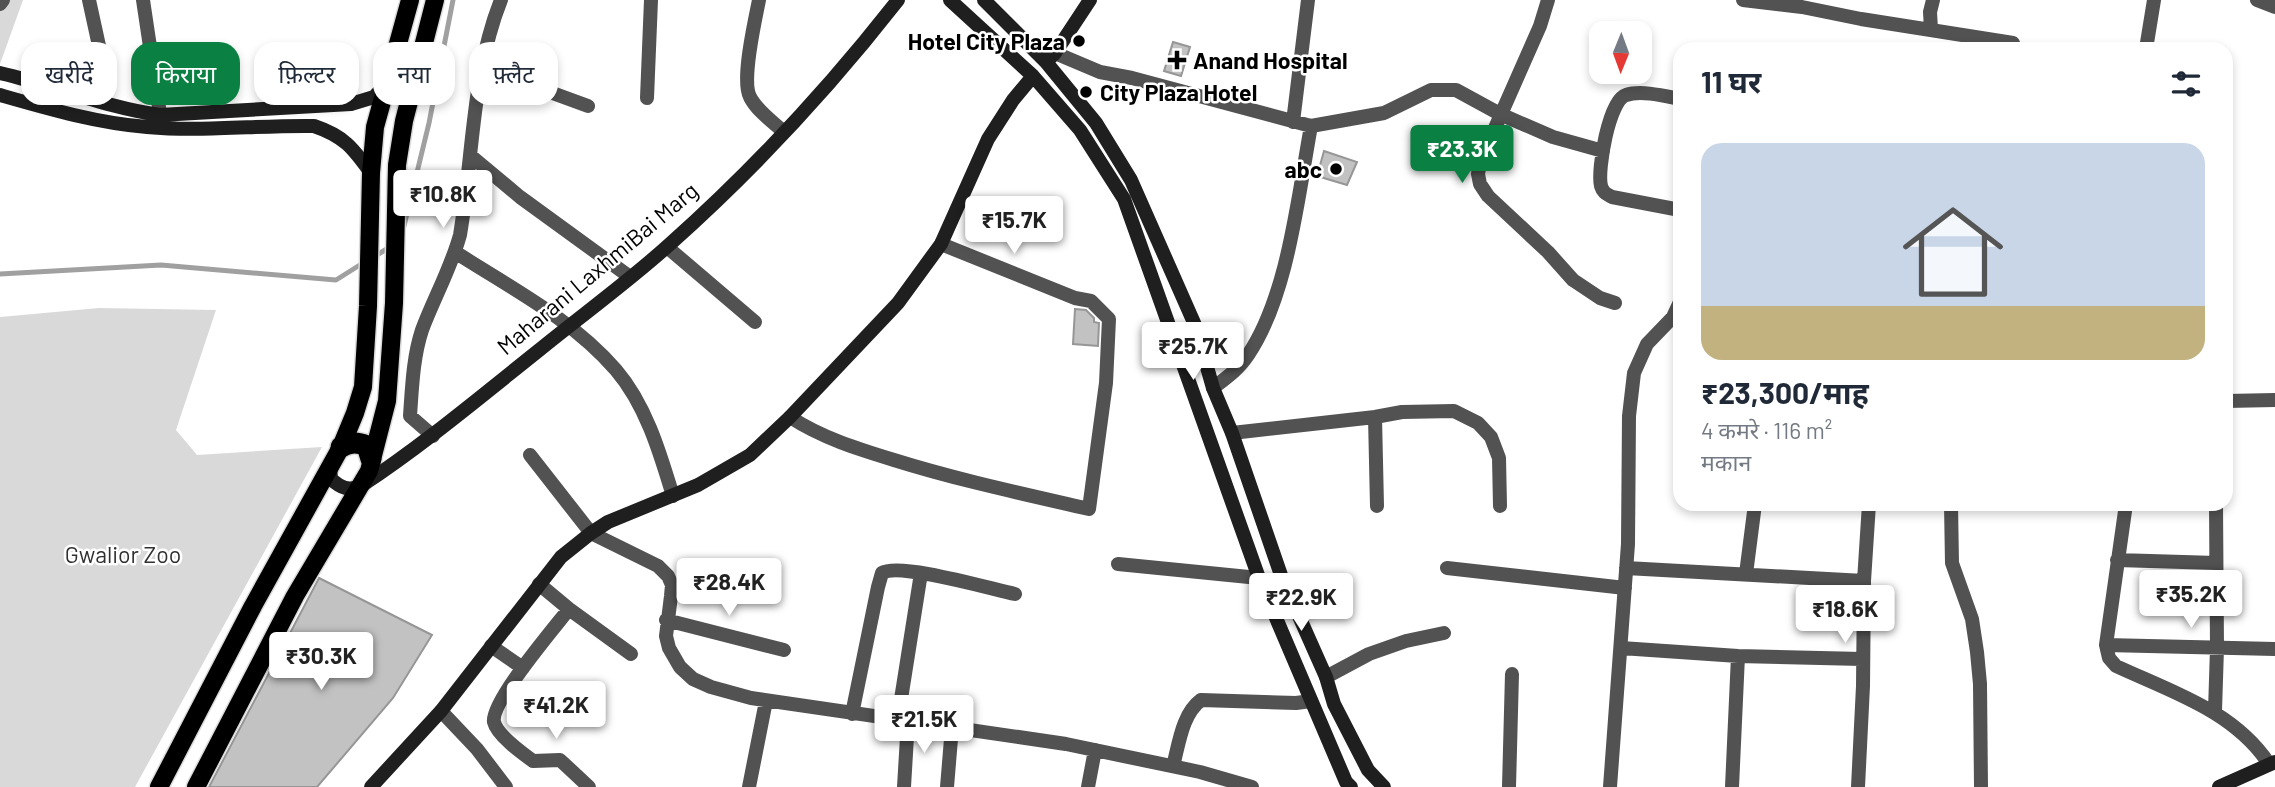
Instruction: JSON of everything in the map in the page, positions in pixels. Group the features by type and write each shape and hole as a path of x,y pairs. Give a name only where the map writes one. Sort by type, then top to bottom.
{"highway":[{"path":"341,447 350,443 368,446 371,459"}],"main road":[{"path":"399,42 410,0"},
{"name":"Maharani LaxhmiBai Marg","path":"196,787 295,596 361,486 371,459 387,401 394,303 397,165 404,121 435,0"},
{"name":"Maharani LaxhmiBai Marg","path":"361,486 433,436 667,247 784,132 867,40 898,0"},
{"path":"950,0 1033,76 1080,130 1124,199 1259,578 1344,785"},
{"path":"984,0 1051,57 1131,180 1195,325 1213,388 1232,433 1282,578 1326,677 1334,704 1368,770 1384,787"},
{"path":"1051,57 1090,0"},
{"path":"0,73 50,85 161,122 373,102"},
{"path":"371,787 441,711 561,557 590,533 622,514 673,496 721,473 750,454 790,417 898,303 941,244 988,139 1013,100 1033,76"},
{"path":"0,96 84,118 314,127 348,142 370,173"},
{"path":"159,787 253,606 341,447 363,387 374,105"},
{"path":"382,105 391,108 404,121"},
{"path":"330,468 331,479 340,487 352,489 361,486"},
{"path":"2219,787 2272,763"}],"street":[{"path":"0,4 4,0"},
{"path":"89,0 98,42"},
{"path":"143,0 161,122"},
{"path":"488,42 501,0"},
{"path":"647,98 651,0"},
{"path":"759,0 746,81 749,96 757,107 784,132"},
{"path":"1293,122 1308,0"},
{"path":"1548,0 1540,26 1480,162 1480,184 1488,196 1548,252 1573,280 1600,298 1615,303"},
{"path":"1743,0 1802,7 2006,42"},
{"path":"1931,29 1930,12 1933,0"},
{"path":"2147,42 2154,0"},
{"path":"2257,0 2275,7"},
{"path":"1051,57 1311,126 1384,113 1431,90 1456,90 1500,114 1553,137 1603,151"},
{"path":"558,95 588,106"},
{"path":"1673,98 1624,95 1617,102 1603,151 1600,184 1603,192 1612,197 1673,209"},
{"path":"433,436 410,416 414,368 421,333 455,252 464,214 478,105"},
{"path":"1213,388 1236,370 1247,357 1270,310 1284,266 1311,126"},
{"path":"471,156 520,197 630,277"},
{"path":"790,417 812,431 880,456 930,471 1089,509 1106,383 1109,319 1091,301 1075,298 941,244"},
{"path":"667,247 755,322"},
{"path":"455,252 570,326 617,371 649,426 673,496"},
{"path":"1610,787 1625,588 1629,416 1634,373 1647,344 1673,317"},
{"path":"2233,401 2275,400"},
{"path":"1232,433 1402,412 1454,411 1478,423 1491,437 1499,458 1500,506"},
{"path":"1375,417 1377,506"},
{"path":"530,455 590,533 658,566 668,576 672,585 666,636 669,648 680,667 693,679 711,687 766,701 903,719 1095,750 1173,765 1252,787"},
{"path":"1746,574 1754,511"},
{"path":"1858,787 1868,511"},
{"path":"1951,511 1952,563 1972,619 1977,652 1981,787"},
{"path":"2125,511 2106,645 2109,658 2116,666 2215,711 2257,746 2272,763"},
{"path":"2215,711 2216,511"},
{"path":"2117,560 2216,563"},
{"path":"1118,564 1259,578"},
{"path":"1447,568 1625,588"},
{"path":"1626,568 1864,581"},
{"path":"852,714 882,573 895,569 921,573 1015,594"},
{"path":"904,787 903,719 921,573"},
{"path":"539,584 631,654"},
{"path":"569,609 533,653 494,714 495,727 533,761 561,760 589,787"},
{"path":"666,620 784,650"},
{"path":"1326,677 1369,654 1406,640 1444,633"},
{"path":"2106,645 2275,649"},
{"path":"491,646 523,668"},
{"path":"1621,648 1738,656 1862,659"},
{"path":"1732,787 1738,656"},
{"path":"1509,787 1512,674"},
{"path":"1173,765 1186,720 1201,700 1296,703 1311,701"},
{"path":"749,787 766,701"},
{"path":"441,711 506,787"},
{"path":"947,787 952,727"},
{"path":"1088,787 1095,750"}],"green space":[{"path":"0,0 23,0 0,64"},
{"name":"Gwalior Zoo","path":"99,308 216,310 176,430 197,455 322,447 135,787 0,787 0,317"}],"building":[{"path":"1173,42 1190,47 1181,76 1164,71"},
{"name":"abc","path":"1324,151 1357,162 1347,185 1317,176"},
{"path":"1075,309 1086,310 1094,318 1094,322 1099,323 1098,346 1073,344"},
{"path":"319,578 432,635 393,698 317,787 209,787"}],"waterway":[{"path":"403,230 429,123 453,0"},
{"path":"372,258 390,247"},
{"path":"0,274 161,265 336,280 363,263"}],"place":[{"name":"Hotel City Plaza","path":"1079,41"},
{"name":"Anand Hospital","path":"1177,60"},
{"name":"City Plaza Hotel","path":"1086,92"},
{"name":"abc","path":"1336,169"}]}
